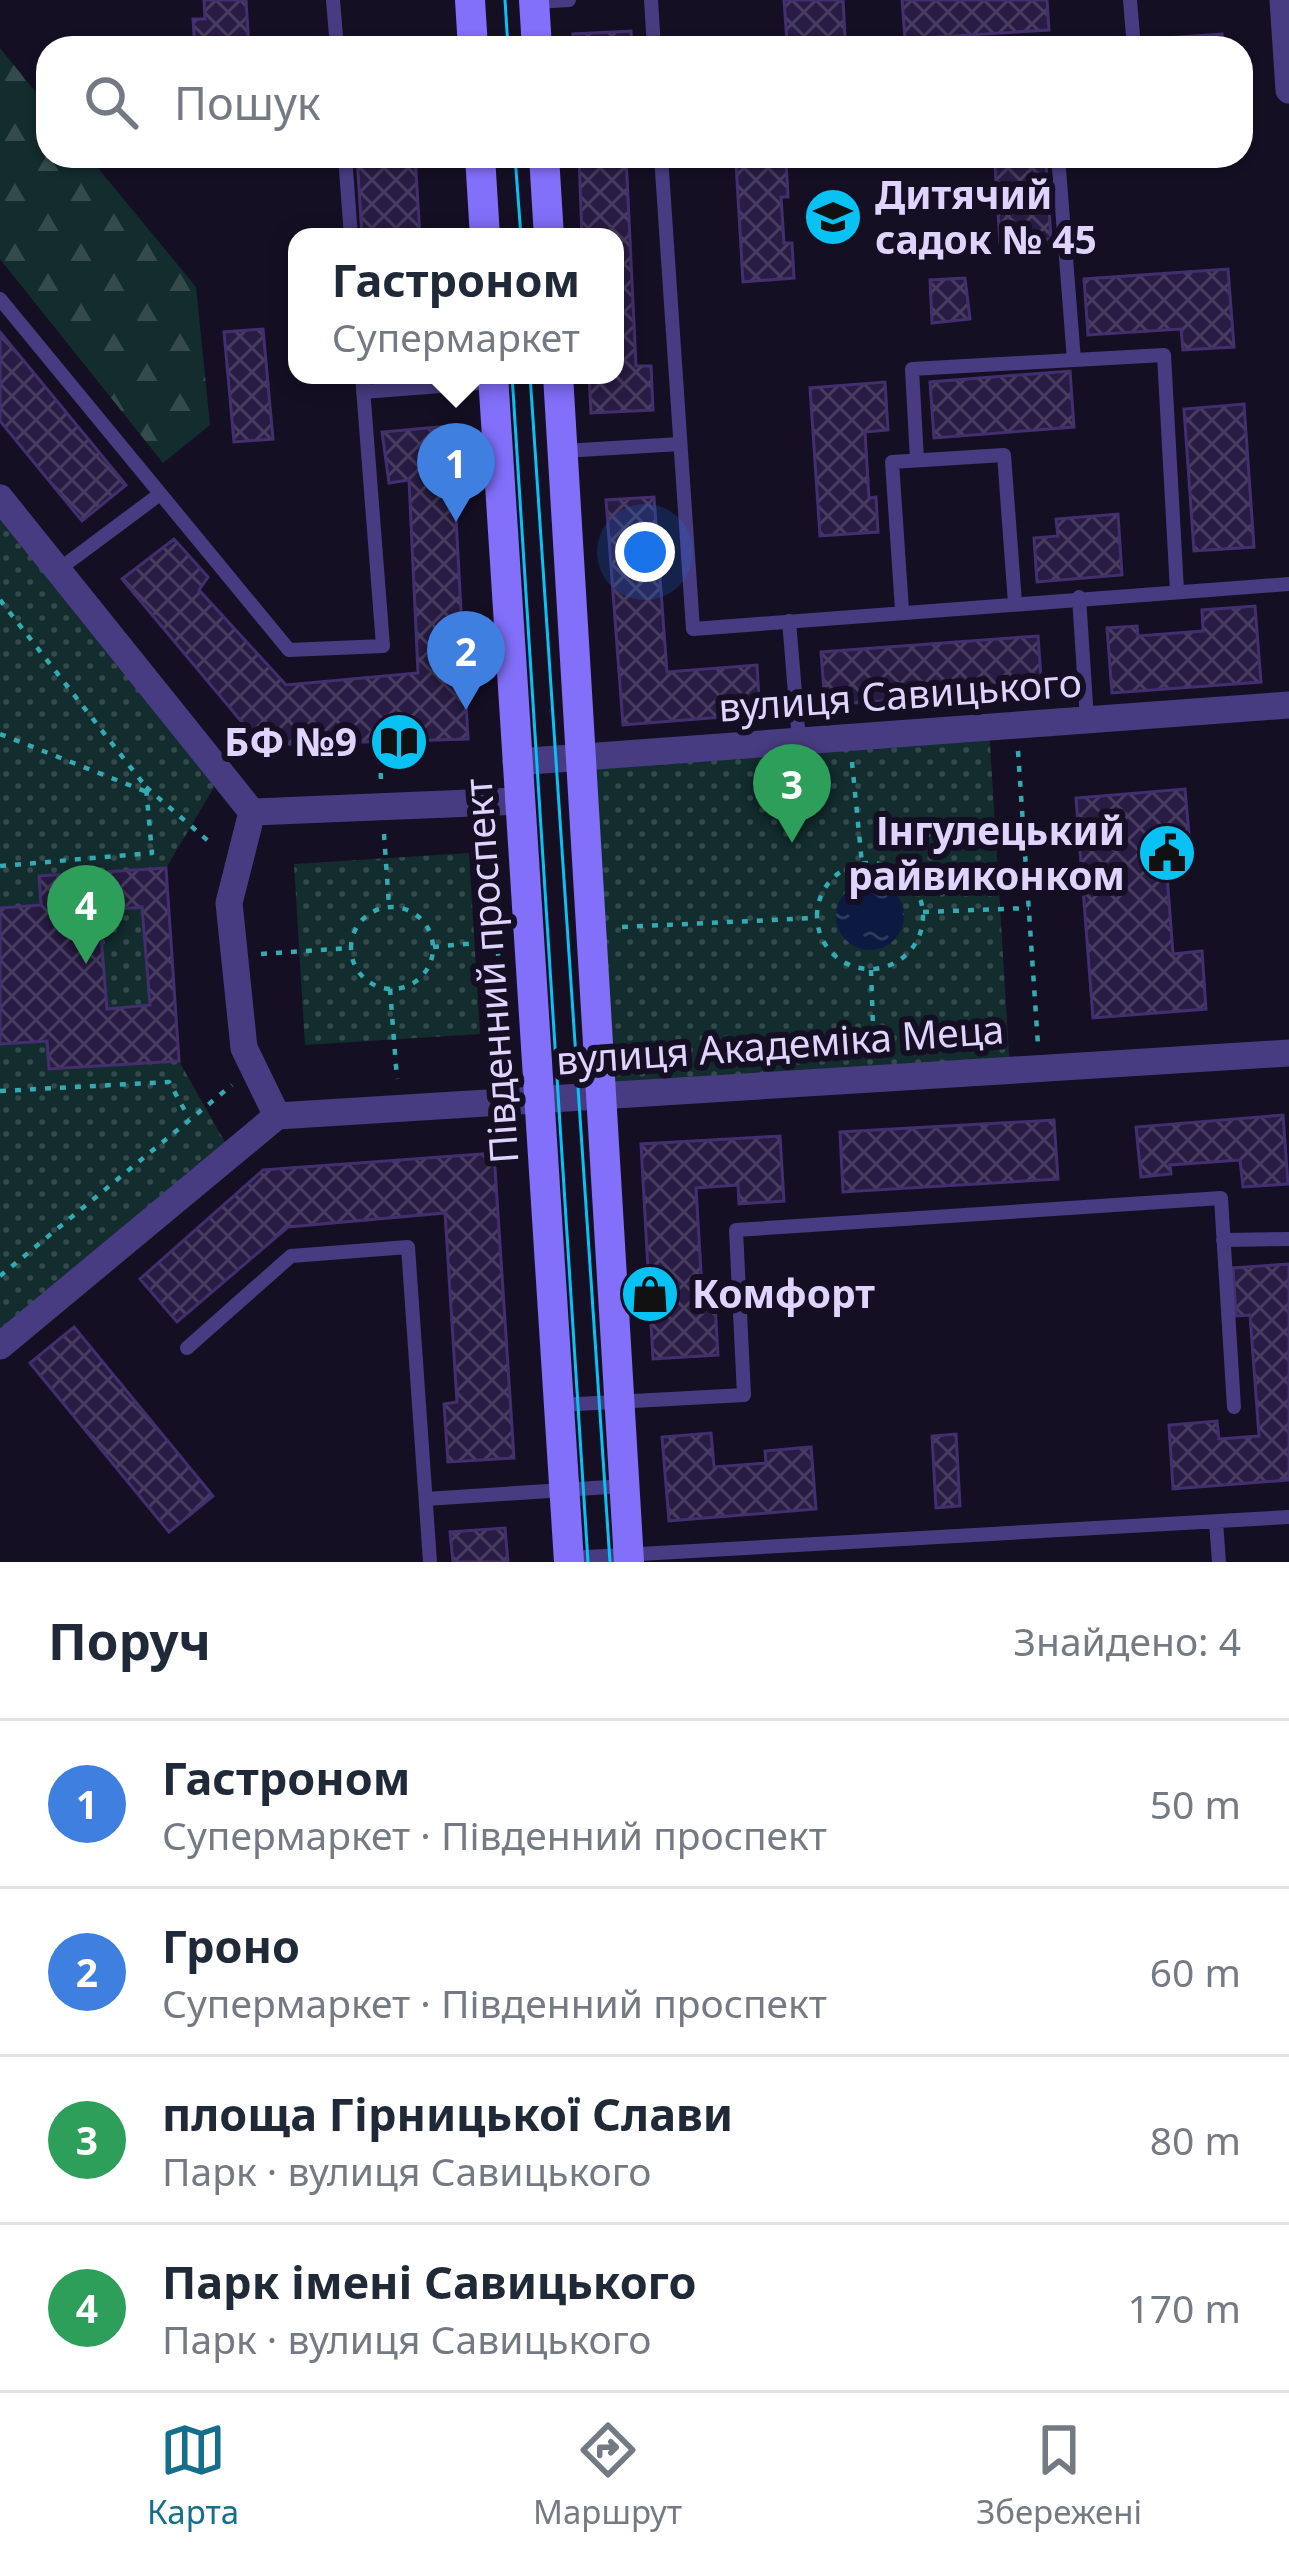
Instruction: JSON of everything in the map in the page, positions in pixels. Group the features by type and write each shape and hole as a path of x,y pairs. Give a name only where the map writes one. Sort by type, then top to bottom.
{"main road":[{"path":"470,0 472,36"},
{"path":"534,1 537,36"},
{"path":"481,168 484,228"},
{"path":"545,168 549,228"},
{"name":"Південний проспект","path":"493,384 516,762 504,801 523,1100 559,1405 569,1560"},
{"path":"559,384 629,1559"}],"street":[{"path":"1283,0 1289,89"},
{"path":"0,497 252,812"},
{"name":"вулиця Савицького","path":"516,762 1289,705"},
{"path":"252,812 504,801"},
{"path":"0,1346 277,1116 244,1048 229,903 252,812"},
{"name":"вулиця Академіка Меца","path":"277,1116 1289,1053"}],"lane":[{"path":"333,0 336,36"},
{"path":"534,1 569,0"},
{"path":"651,0 653,36"},
{"path":"1130,0 1133,36"},
{"path":"346,168 350,228"},
{"path":"662,168 693,629 1289,584"},
{"path":"1059,168 1074,360"},
{"path":"0,299 289,650 382,646 363,384"},
{"path":"917,460 912,369 1164,355 1177,591"},
{"path":"363,392 437,384"},
{"path":"563,451 680,444"},
{"path":"902,610 892,462 917,460 1004,455 1015,603"},
{"path":"58,570 160,494"},
{"path":"1079,597 1087,720"},
{"path":"789,621 799,741"},
{"path":"559,1405 744,1395 736,1230 1221,1198 1234,1407"},
{"path":"1223,1240 1289,1239"},
{"path":"187,1348 291,1256 407,1247 430,1562"},
{"path":"426,1499 625,1486"},
{"path":"569,1560 749,1556 1289,1517"},
{"path":"1216,1522 1219,1562"}],"path":[{"path":"0,600 146,789 238,867"},
{"path":"1016,725 1040,1068"},
{"path":"0,734 146,789"},
{"path":"849,737 862,864"},
{"path":"0,866 152,853 146,789"},
{"path":"504,801 497,941 523,1100"},
{"path":"386,859 389,906"},
{"path":"862,864 886,866 903,874 916,889 923,912 912,949 898,962 871,970 835,956 823,941 817,918 826,886 843,870 862,864"},
{"path":"389,906 415,913 434,946 425,972 404,987 390,989 364,979 351,948 355,928 364,917 389,906"},
{"path":"923,912 1029,908"},
{"path":"592,929 817,918"},
{"path":"434,946 497,941"},
{"path":"235,957 351,948"},
{"path":"871,970 876,1078"},
{"path":"390,989 394,1040"},
{"path":"0,1276 254,1067"},
{"path":"0,1091 169,1082 190,1120"}],"green space":[{"path":"0,48 36,92 36,168 98,168 196,287 210,425 163,463 0,259"},
{"path":"0,498 222,774 166,868 179,1061 231,1153 0,1346"},
{"path":"989,727 1010,1070 603,1096 583,757"},
{"path":"469,853 480,1034 305,1045 294,864"}],"water":[{"path":"870,882 894,892 904,916 894,940 870,950 846,940 836,916 846,892"}],"building":[{"path":"204,0 246,0 248,36 194,36 193,19 205,19"},
{"path":"784,0 843,0 845,36 787,36"},
{"path":"902,0 1047,0 1049,30 905,36"},
{"path":"631,31 631,36 573,36"},
{"path":"358,168 416,168 419,228 361,228"},
{"path":"579,168 627,168 636,366 651,366 653,410 591,413 589,384 624,384 624,228 582,228"},
{"path":"736,168 786,168 788,197 781,197 784,243 792,243 794,278 743,282"},
{"path":"995,168 1046,168 1051,239 1000,243"},
{"path":"1228,269 1234,347 1183,350 1181,329 1088,335 1084,279"},
{"path":"965,278 970,319 932,323 930,280"},
{"path":"263,329 273,439 234,442 224,332"},
{"path":"0,332 126,485 82,521 0,421"},
{"path":"1070,371 1074,427 934,438 930,382"},
{"path":"885,382 888,430 865,432 869,498 876,497 878,532 820,536 810,388"},
{"path":"1244,404 1254,547 1194,551 1184,409"},
{"path":"451,426 468,739 261,745 122,579 174,539 208,577 199,590 286,685 418,673 409,480 389,483 382,432"},
{"path":"654,497 667,672 757,665 760,714 623,725 606,500"},
{"path":"1118,514 1122,575 1037,582 1034,538 1058,536 1056,519"},
{"path":"1255,606 1261,682 1112,693 1107,628 1137,626 1138,636 1203,631 1202,610"},
{"path":"1038,636 1042,690 825,705 821,652"},
{"path":"1185,789 1190,846 1165,848 1173,954 1202,951 1206,1009 1093,1018 1076,798"},
{"path":"166,868 179,1061 49,1069 47,1041 0,1044 0,908 41,905 39,876","holes":["142,907 150,1005 107,1009 99,911"]},
{"path":"1283,1115 1288,1184 1243,1187 1240,1160 1170,1165 1171,1174 1141,1177 1136,1127"},
{"path":"1054,1120 1058,1179 843,1192 840,1132"},
{"path":"780,1136 784,1201 739,1204 738,1185 696,1188 703,1305 715,1304 718,1355 653,1359 641,1144"},
{"path":"494,1153 514,1458 448,1462 444,1404 457,1402 445,1213 288,1227 177,1322 140,1279 263,1170"},
{"path":"1289,1264 1289,1480 1173,1489 1169,1425 1217,1421 1219,1439 1259,1436 1250,1315 1236,1316 1233,1268"},
{"path":"74,1327 213,1496 169,1532 30,1363"},
{"path":"711,1433 714,1467 766,1463 765,1451 811,1447 816,1509 669,1521 662,1437"},
{"path":"956,1434 960,1506 936,1508 932,1436"},
{"path":"505,1528 508,1562 453,1562 450,1532"}],"tram line":[{"path":"505,0 507,36"},
{"path":"516,168 520,228"},
{"path":"513,384 588,1562"},
{"path":"531,384 610,1562"}],"place":[{"name":"Дитячий садок № 45","path":"833,217"},
{"name":"Гастроном","path":"456,522"},
{"name":"Гроно","path":"466,710"},
{"name":"БФ №9","path":"399,742"},
{"name":"площа Гірницької Слави","path":"792,843"},
{"name":"Інгулецький райвиконком","path":"1167,853"},
{"name":"Парк імені Савицького","path":"86,964"},
{"name":"Комфорт","path":"650,1294"}]}
